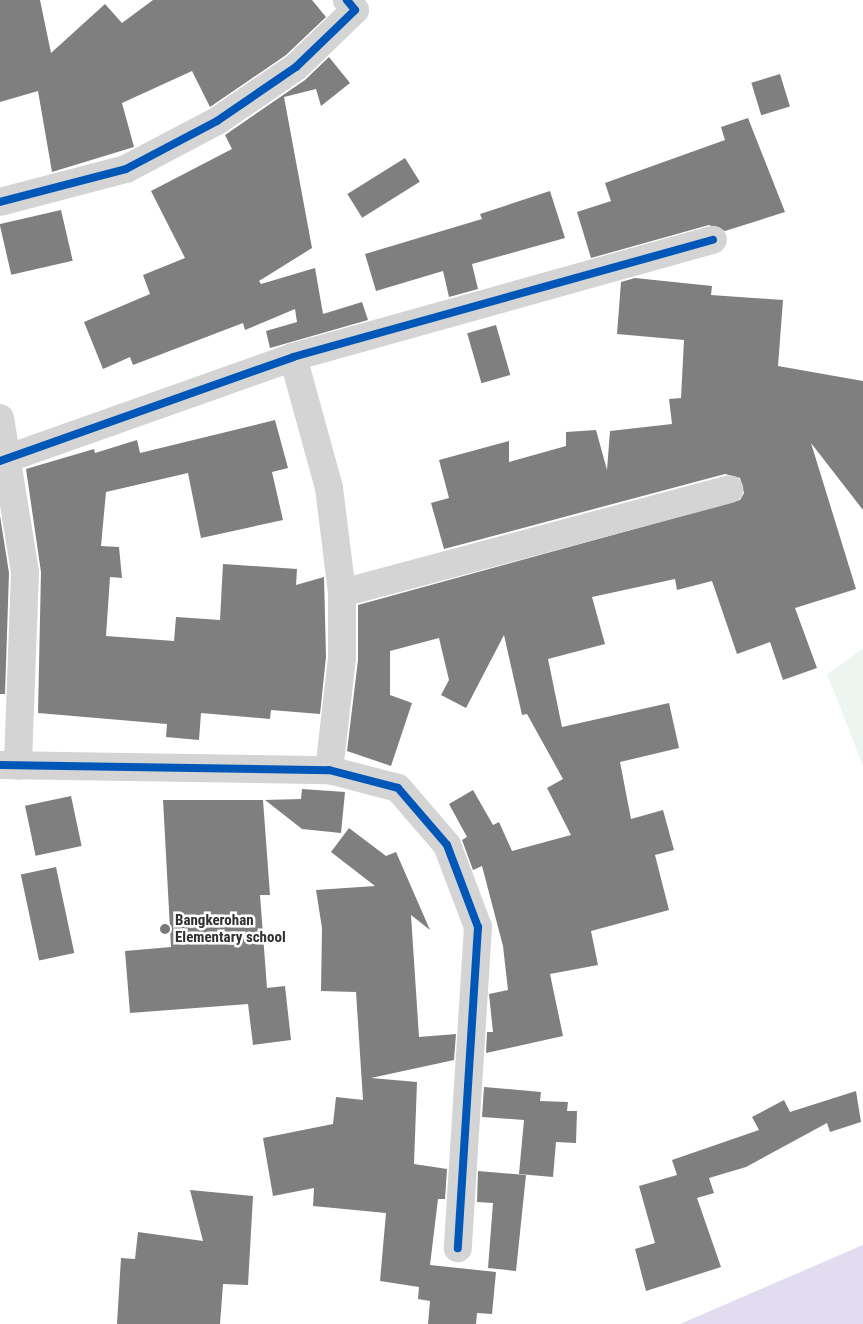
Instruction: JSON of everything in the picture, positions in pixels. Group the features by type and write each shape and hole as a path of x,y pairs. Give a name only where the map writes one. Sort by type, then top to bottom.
{"street":[{"path":"0,202 126,169 217,121 296,67 356,3"},
{"path":"4,460 293,357 713,240"},
{"path":"293,357 329,488 342,593 342,658 329,770"},
{"path":"0,418 4,460 25,572 9,765 329,770 398,788 447,845 478,927 458,1248"},
{"path":"342,593 729,489"}],"shaded area":[{"path":"863,649 863,766 827,674"},
{"path":"863,1245 863,1324 680,1324"}],"building":[{"path":"0,0 40,0 51,53 105,4 122,23 153,0 312,0 326,17 286,55 210,107 192,71 122,103 134,147 52,172 38,91 0,102"},
{"path":"329,57 350,83 321,106 316,89 284,97 312,248 259,281 261,284 315,268 323,314 362,302 368,320 270,348 266,331 297,322 295,309 245,330 243,323 133,365 130,357 103,369 84,322 150,294 143,275 185,258 151,191 232,149 225,135 305,80"},
{"path":"780,74 790,107 761,115 751,83"},
{"path":"748,118 785,212 725,231 709,225 591,258 577,212 611,201 605,183 725,140 721,127"},
{"path":"405,158 420,182 362,218 347,194"},
{"path":"550,191 565,238 472,264 478,289 449,297 443,271 376,291 365,254 482,219 480,214"},
{"path":"61,210 73,261 11,275 0,224"},
{"path":"635,278 712,286 711,295 783,300 778,366 863,381 863,510 811,443 856,589 795,608 817,668 783,680 770,642 737,654 712,581 677,590 675,579 592,597 605,644 548,659 562,727 669,703 679,748 620,762 631,819 663,810 674,850 655,855 669,910 591,931 598,965 550,974 563,1036 486,1053 487,1032 493,1032 489,994 508,990 503,946 482,866 473,870 462,840 467,837 449,804 473,790 493,825 499,822 512,851 571,835 547,788 563,779 527,714 522,715 504,635 466,708 441,695 449,680 439,638 390,651 390,695 412,703 391,766 347,751 358,660 358,605 740,500 744,493 740,478 725,474 444,549 431,503 449,498 439,460 509,441 509,462 566,446 566,432 596,430 607,470 610,431 672,424 669,399 681,398 684,340 617,334 621,282"},
{"path":"496,325 510,375 481,383 467,333"},
{"path":"275,420 288,468 272,472 283,520 201,538 188,473 106,492 101,546 119,547 122,578 110,577 106,636 174,641 176,617 220,620 223,564 297,569 296,585 324,577 326,657 320,714 271,710 270,719 201,713 199,740 166,737 167,724 38,713 41,572 26,469 94,449 95,453 137,440 140,453"},
{"path":"0,516 9,573 5,694 0,694"},
{"path":"302,789 345,792 341,833 302,829 265,800 301,799"},
{"path":"71,796 82,846 36,856 25,806"},
{"path":"163,800 263,800 270,895 260,895 267,988 285,986 291,1040 253,1045 248,1004 130,1013 125,951 171,947"},
{"path":"349,828 386,856 396,852 430,930 411,915 419,1037 456,1034 454,1060 371,1078 417,1082 414,1164 447,1169 445,1199 438,1199 430,1265 496,1272 492,1314 477,1313 476,1324 428,1324 430,1301 418,1299 419,1287 380,1281 386,1213 313,1206 314,1188 273,1196 263,1138 333,1124 336,1097 363,1100 356,992 321,991 322,928 316,890 375,886 331,852"},
{"path":"56,867 74,953 39,961 21,874"},
{"path":"484,1087 541,1092 540,1101 568,1102 567,1111 577,1111 576,1143 556,1142 553,1177 519,1174 524,1120 482,1117"},
{"path":"856,1091 861,1122 830,1132 827,1123 746,1167 709,1178 714,1193 697,1198 721,1267 646,1291 635,1249 655,1243 639,1186 677,1175 672,1160 759,1130 752,1117 784,1100 790,1112"},
{"path":"478,1171 526,1175 516,1271 488,1268 493,1203 477,1202"},
{"path":"190,1190 253,1196 248,1285 223,1284 220,1324 117,1324 121,1258 135,1259 138,1232 203,1241"}],"cycle path":[{"path":"0,202 126,169 217,121 296,67 355,10 347,0"},
{"path":"0,461 293,357 713,240"},
{"path":"0,765 329,770 398,788 447,845 478,927 458,1248"}],"place":[{"name":"Bangkerohan Elementary school","path":"165,929"}]}
